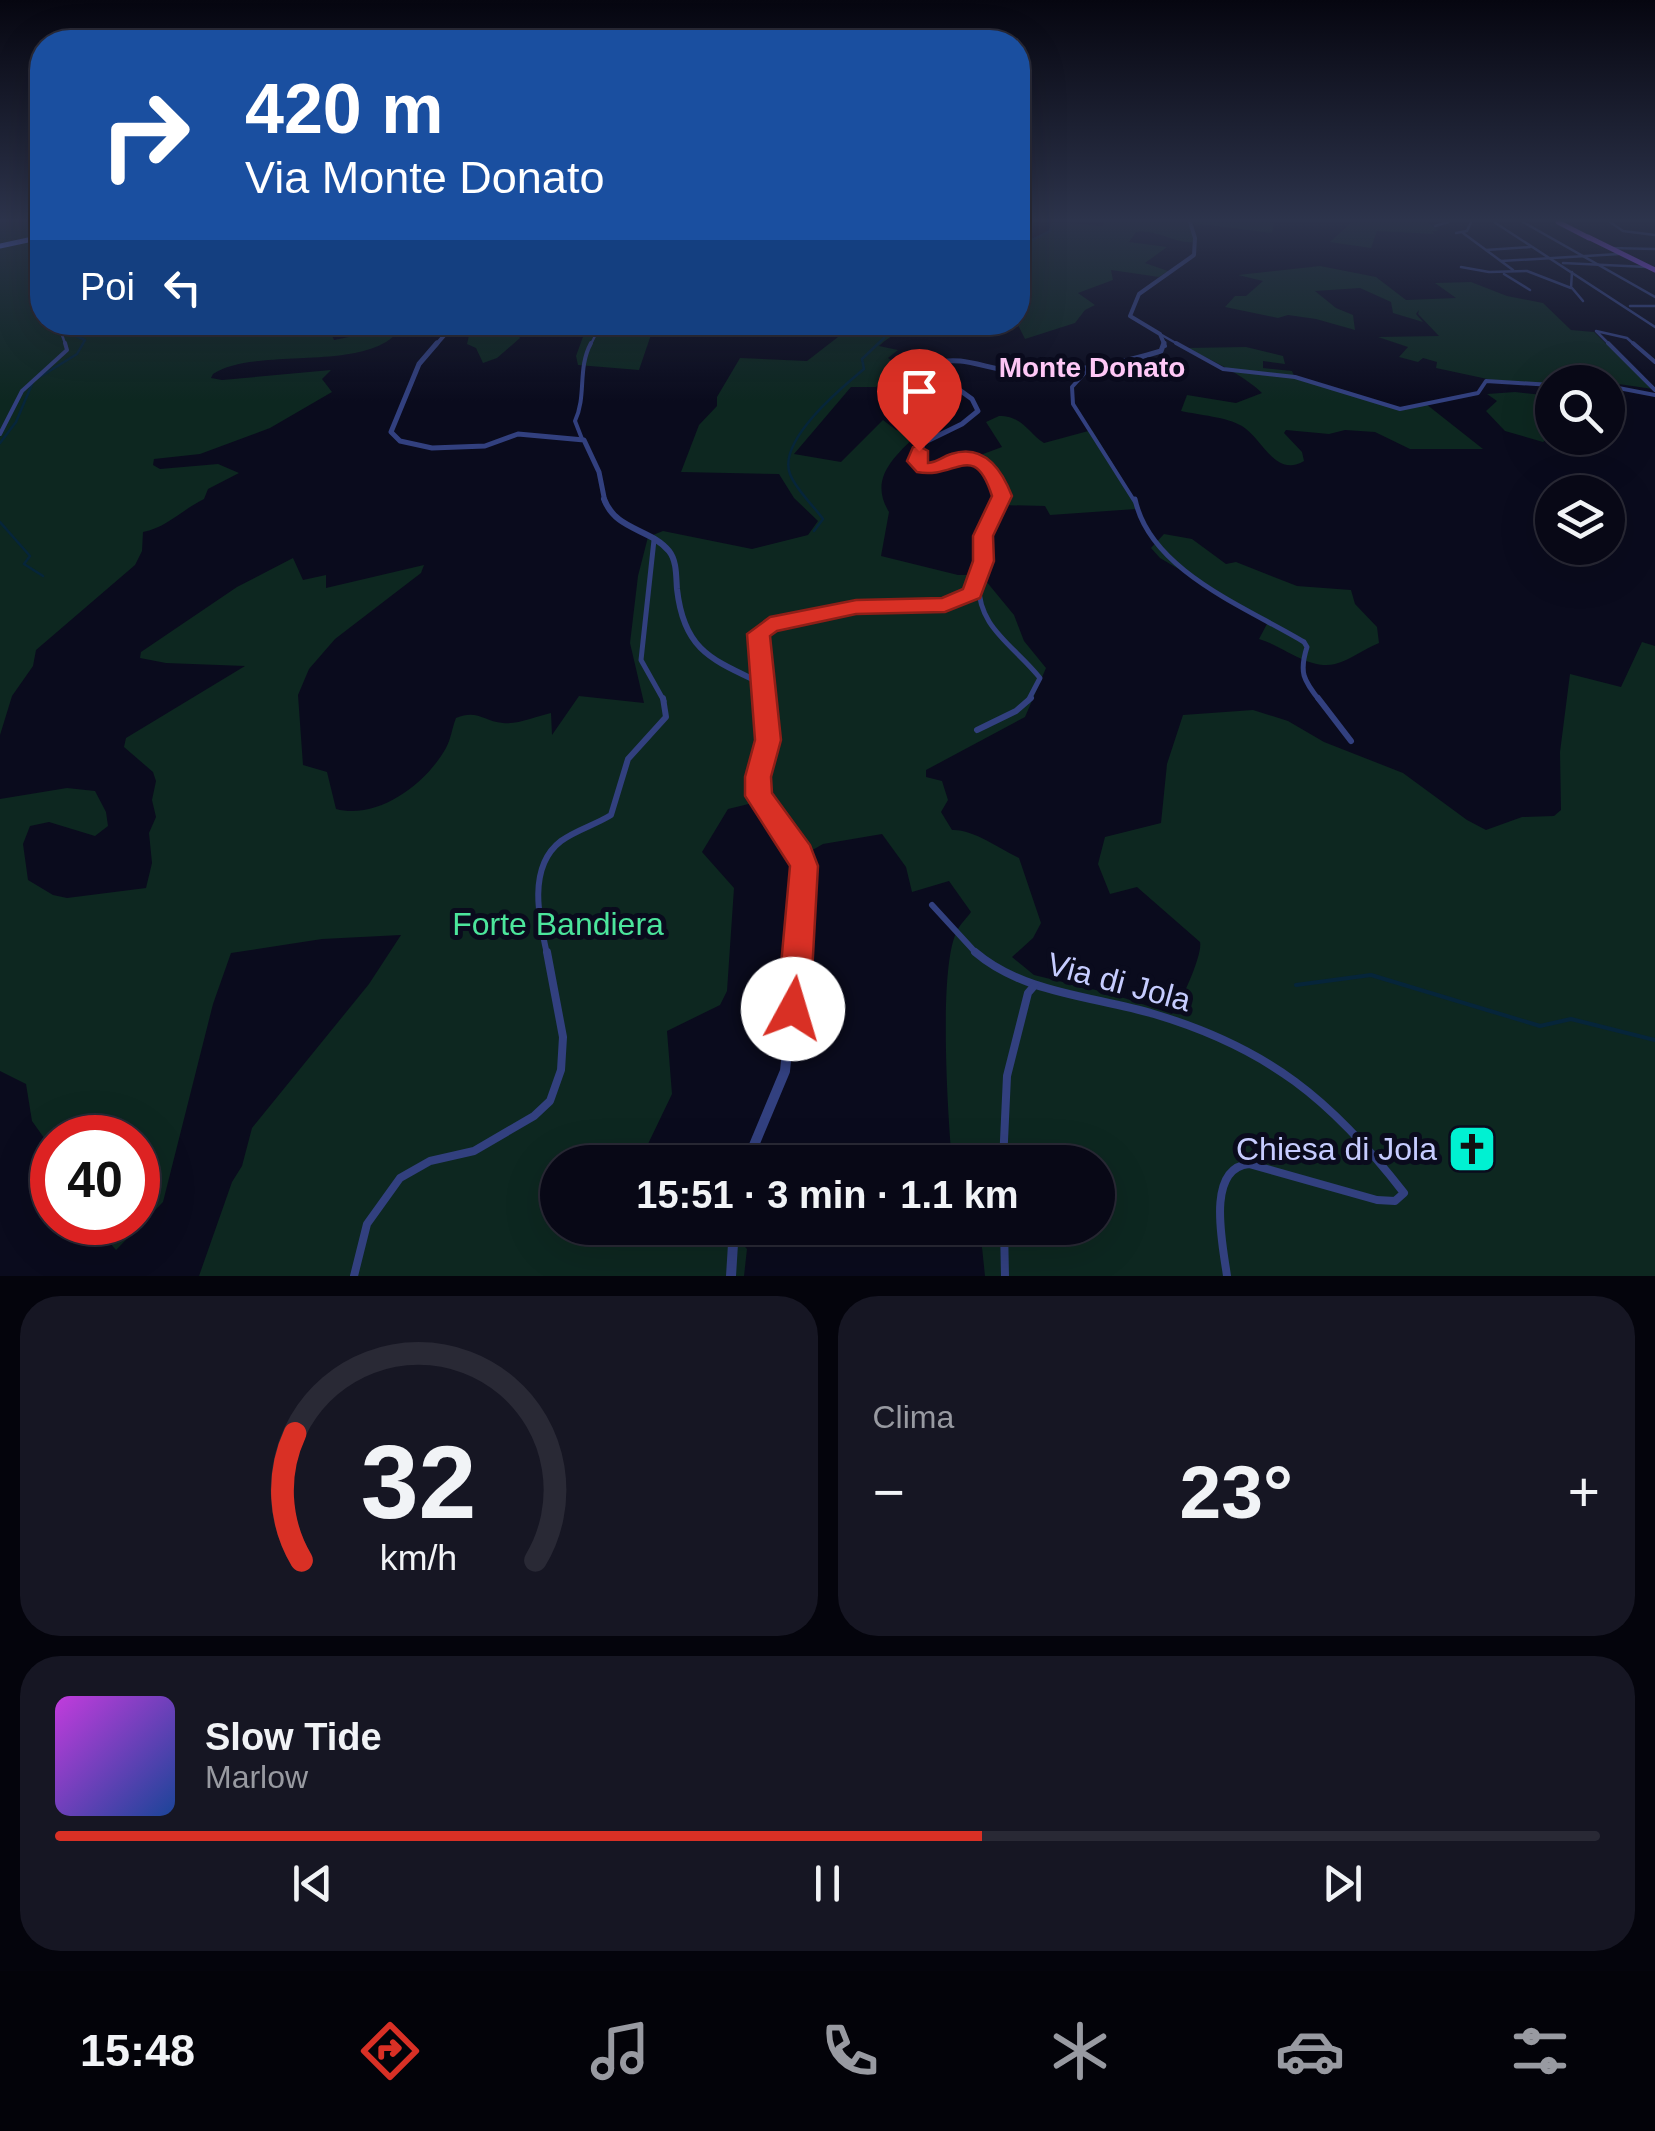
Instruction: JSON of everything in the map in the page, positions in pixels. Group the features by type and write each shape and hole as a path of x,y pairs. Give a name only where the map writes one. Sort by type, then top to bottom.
{"street":[{"path":"1157,282 1139,294 1130,316 1223,370 1295,377 1400,409 1478,393 1484,382 1535,384"},
{"path":"1516,282 1530,290"},
{"path":"1555,282 1572,288 1582,301"},
{"path":"1572,282 1572,288"},
{"path":"1587,282 1655,327"},
{"path":"1629,282 1655,297"},
{"path":"1627,306 1655,306"},
{"path":"1655,362 1627,338 1596,332 1655,393"},
{"path":"977,730 1028,702 1038,690 1040,678 980,614 976,599 983,536 1002,496 996,478 989,467 976,459 955,458 931,470 916,461 931,436 961,425 978,411 972,399 940,376 938,363 946,358 1025,371 1090,368 1161,350 1164,346 1160,334"},
{"path":"0,434 22,391 67,350 62,335"},
{"path":"445,335 419,364 391,432 400,441 432,448 485,446 518,434 582,439"},
{"path":"595,335 582,360 586,375 583,404 575,421 600,472 605,504 617,521 668,549 674,560 679,608 690,640 712,660 765,685"},
{"path":"1090,368 1072,387 1073,404 1134,494 1140,518 1159,549 1182,572 1304,642 1307,647 1300,668 1302,678 1351,741"},
{"path":"1625,389 1655,393"},
{"path":"354,1276 366,1225 405,1175 428,1161 478,1149 548,1105 559,1082 564,1054 556,979 539,918 542,868 554,846 611,815 622,769 666,718 665,700 646,670 639,648 654,540"},
{"path":"754,1145 785,1071 804,866 800,854 759,796 758,777 768,740 758,634 770,625 856,607 945,605 972,593 979,581"},
{"name":"Via di Jola","path":"932,905 978,955 1034,986 1141,1010 1212,1034 1273,1063 1308,1088 1404,1193 1395,1201 1377,1200 1250,1164 1234,1167 1225,1177 1222,1194 1227,1276"},
{"path":"1004,1145 1008,1076 1028,992 1034,986"},
{"path":"731,1276 733,1245"},
{"path":"1004,1245 1005,1276"}],"green space":[{"path":"0,282 30,282 30,335 332,335 334,340 394,335 360,352 255,361 213,374 211,378 222,380 331,370 322,379 332,392 270,428 200,454 154,459 153,465 160,469 218,464 239,473 208,489 204,499 167,522 143,532 142,551 135,565 36,650 33,666 12,696 0,735"},
{"path":"1030,282 1109,282 1078,293 1095,305 1075,323 1025,339 1023,335 1030,335"},
{"path":"1262,282 1382,282 1406,300 1456,298 1435,283 1471,282 1507,296 1543,303 1571,330 1594,332 1653,389 1625,385 1625,365 1535,365 1535,383 1492,380 1436,368 1437,362 1423,358 1418,362 1399,357 1408,347 1378,337 1439,336 1418,314 1419,310 1416,314 1423,322 1393,313 1391,302 1360,288 1315,291 1336,308 1353,315 1355,330 1316,319 1288,315 1278,318 1225,307 1235,296 1246,296"},
{"path":"469,335 520,338 497,358 483,363 476,348 467,344"},
{"path":"584,335 651,335 639,370 578,365 576,356"},
{"name":"Forte Bandiera","path":"841,335 894,335 879,346 898,350 888,358 898,365 876,387 851,387 794,454 841,462 883,420 896,430 919,433 893,459 883,478 881,489 889,512 881,556 958,575 981,575 1014,615 1024,641 1046,668 1025,717 926,770 926,777 942,781 948,800 941,812 952,830 977,836 1019,858 1041,923 1033,938 1012,957 1034,975 1172,1014 1176,1008 1195,967 1200,942 1137,887 1110,894 1098,864 1105,837 1161,823 1167,764 1183,715 1253,710 1288,721 1324,742 1403,773 1486,830 1522,817 1554,816 1561,810 1560,752 1570,674 1621,687 1642,642 1655,646 1655,1276 985,1276 982,1245 1115,1245 1115,1145 951,1145 946,1043 948,976 957,931 971,912 949,881 912,892 906,867 882,834 823,844 809,852 804,846 799,848 765,800 728,809 702,852 734,888 727,991 720,1005 667,1031 672,1094 648,1144 540,1145 540,1245 743,1245 747,1249 744,1276 199,1276 232,1182 242,1166 252,1128 369,984 401,935 322,939 231,953 213,1004 160,1205 160,1115 31,1115 26,1084 0,1071 0,799 67,788 95,791 108,826 95,836 49,822 30,826 23,844 28,880 53,895 67,898 146,888 152,863 149,833 156,817 152,800 156,781 153,772 124,747 126,738 245,666 166,663 140,658 141,652 237,587 293,558 303,580 326,575 326,588 424,565 421,573 335,639 309,669 298,695 303,765 327,772 336,809 368,809 413,786 446,748 456,718 475,715 509,723 551,713 552,735 579,696 644,703 630,643 638,576 648,537 663,531 752,549 808,535 818,521 794,498 779,474 681,472 699,425 717,406 717,397 740,358 807,361"},
{"path":"1246,347 1283,356 1285,364 1263,361 1263,368 1292,371 1295,378 1402,409 1426,404 1483,449 1410,449 1375,432 1345,430 1329,434 1286,430 1284,433 1302,452 1304,461 1285,465 1242,426 1181,411 1187,395 1236,403 1262,393 1236,374 1185,348"},
{"path":"1487,394 1535,394 1535,440 1505,431 1486,411 1497,401"},
{"path":"999,416 1020,422 1044,443 1092,430 1131,493 1136,509 1050,515 1045,506 999,505 999,483 975,457 1002,447 986,422"},
{"path":"1164,534 1192,539 1226,564 1236,562 1297,586 1351,590 1355,604 1377,627 1379,643 1341,662 1325,665 1306,661 1259,639 1268,622 1160,558 1151,548"}],"waterway":[{"path":"38,378 77,354 85,340 74,335"},
{"path":"814,531 823,519 790,474 793,446 814,416 864,369 862,359 886,335"},
{"path":"0,443 16,422 32,384"},
{"path":"0,522 30,556 24,564 43,576"},
{"path":"1296,985 1371,975 1540,1026 1571,1019 1655,1040"}],"place":[{"name":"Chiesa di Jola","path":"1472,1149"}],"district":[{"name":"Monte Donato","path":"1092,367"}],"route":[{"path":"793,1009 804,866 800,854 759,796 758,777 768,740 758,634 770,625 856,607 945,605 972,593 984,561 983,536 1002,496 996,478 989,467 963,457 948,461 941,468 923,468 916,461 919,451"}]}
